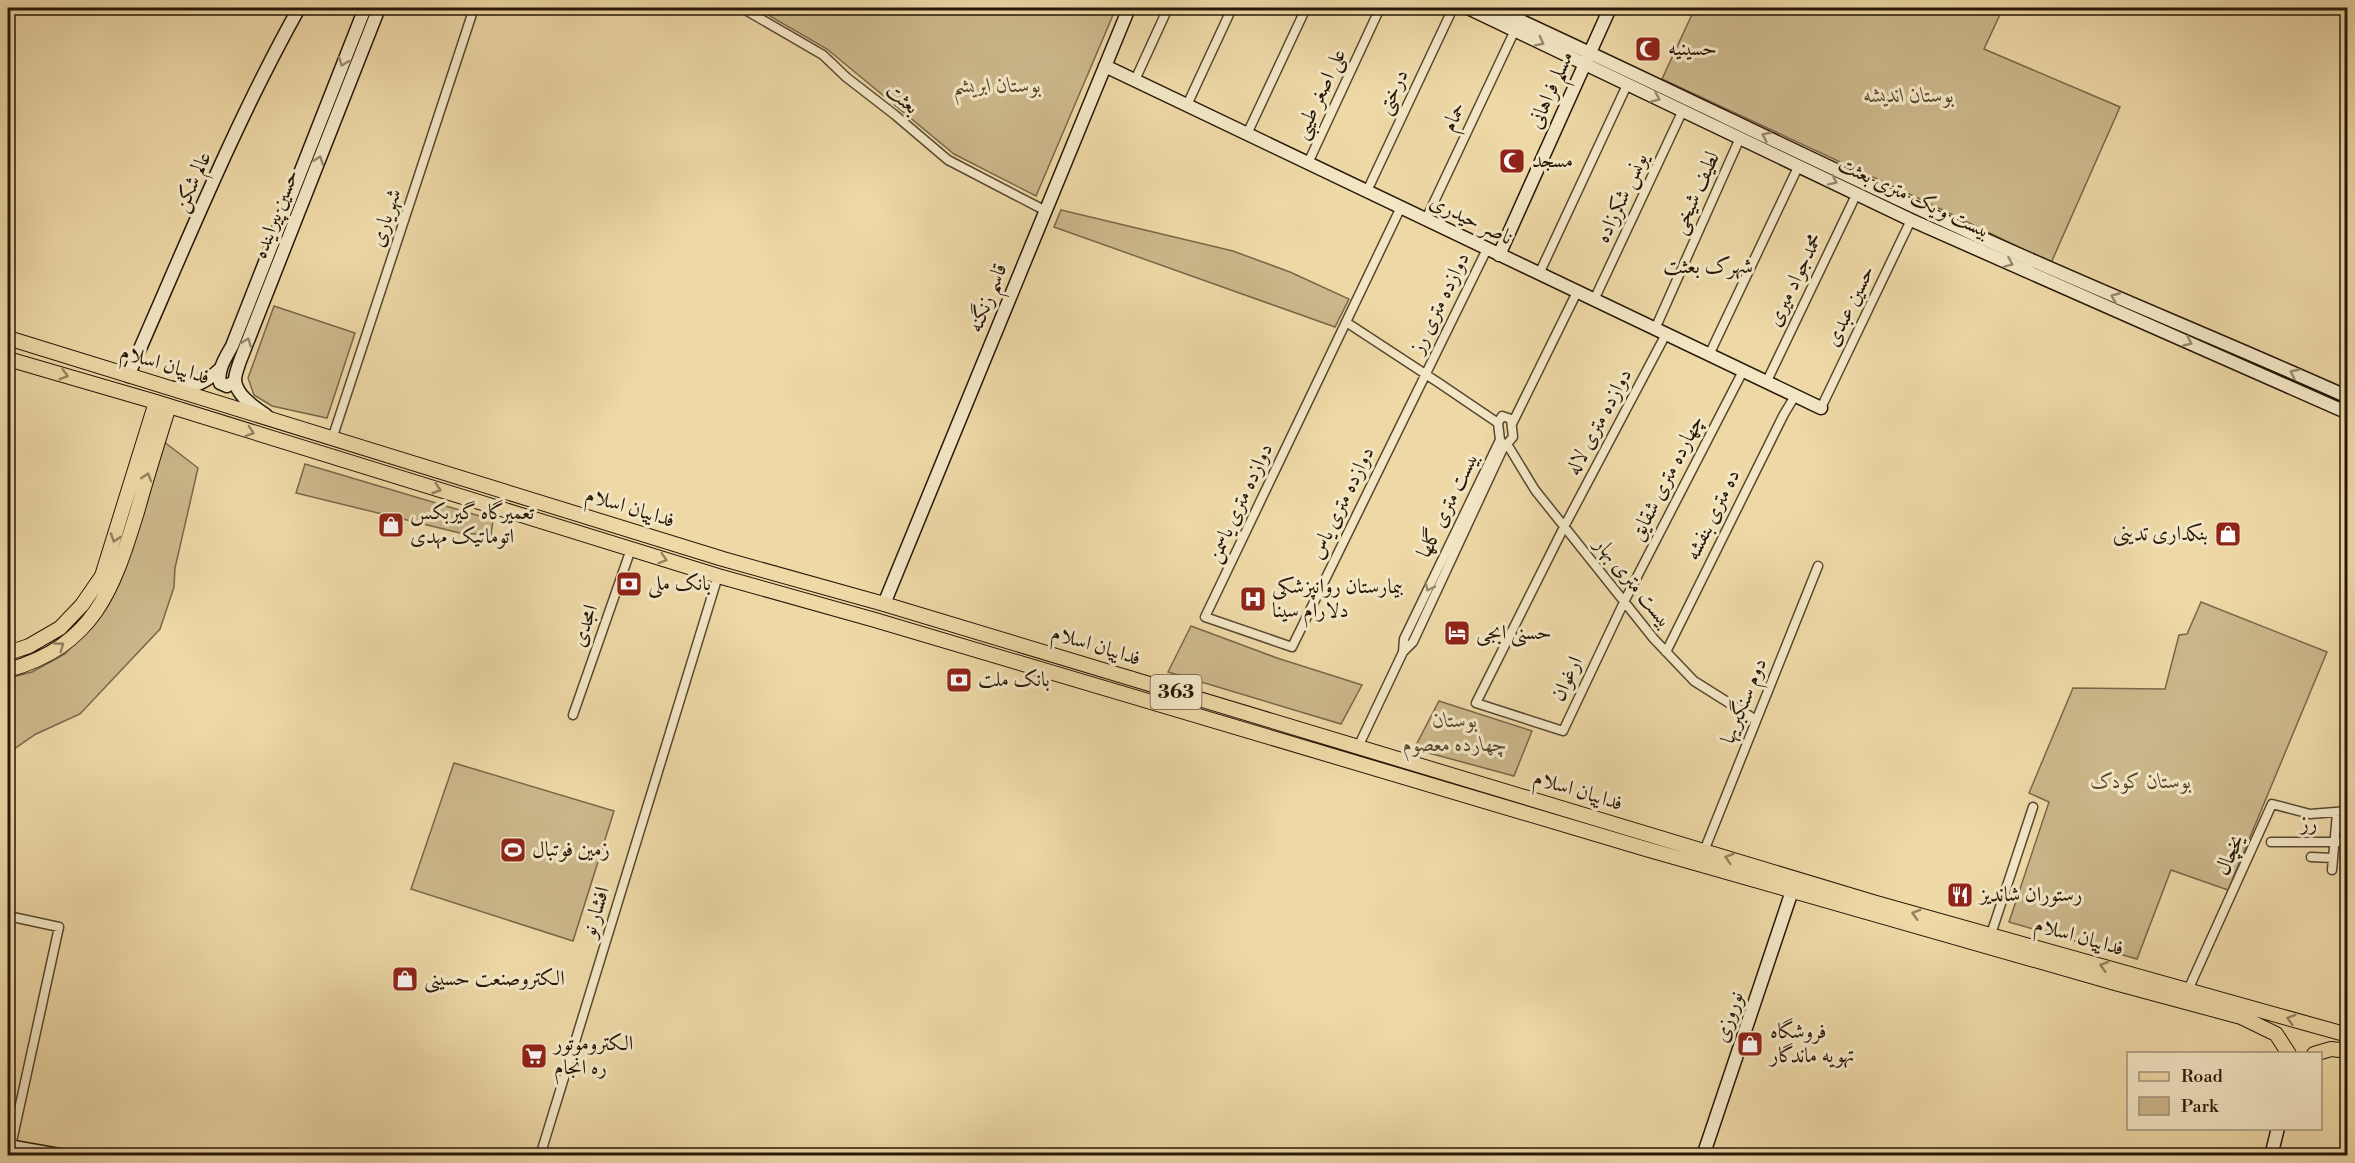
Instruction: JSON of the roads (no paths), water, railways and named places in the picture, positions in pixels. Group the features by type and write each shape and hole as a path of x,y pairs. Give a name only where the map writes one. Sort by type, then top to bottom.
{"main road":[{"name":"فداییان اسلام","path":"8,338 723,559 884,604 1704,850 2348,1035"},
{"name":"فداییان اسلام","path":"8,360 163,404 718,576 1792,891 2241,1017 2276,1034 2288,1052"},
{"path":"8,653 29,646 60,628 82,605 102,576 163,404"},
{"path":"8,670 48,655 69,640 94,614 104,599 121,561 163,404"},
{"path":"2318,1052 2331,1049 2348,1051"}],"street":[{"name":"عالم شکن","path":"128,376 228,152 278,45 299,8"},
{"name":"حسین پیراینده","path":"221,368 232,346 365,8"},
{"name":"حسین پیراینده","path":"235,381 240,361 379,8"},
{"name":"شهریاری","path":"332,439 474,8"},
{"name":"بعثت","path":"742,8 823,55 846,77 948,160 1046,211"},
{"name":"قاسم زنگنه","path":"884,604 1129,8"},
{"path":"1135,80 1168,8"},
{"path":"1187,105 1232,8"},
{"path":"1247,134 1306,8"},
{"name":"علی اصغر طیبی","path":"1308,163 1380,8"},
{"name":"درختی","path":"1367,191 1453,8"},
{"name":"بیست و یک متری بعثت","path":"1468,8 1517,25 1587,59 2104,293 2235,346 2348,397"},
{"name":"بیست و یک متری بعثت","path":"1492,8 1517,25"},
{"name":"حمام","path":"1426,219 1524,8"},
{"name":"مسلم فراهانی","path":"1499,255 1611,8"},
{"name":"بیست و یک متری بعثت","path":"1587,59 1627,86 1683,110 1911,220 2348,413"},
{"name":"ناصر حیدری","path":"1105,66 1821,408"},
{"path":"1539,274 1627,86"},
{"name":"یونس شکرزاده","path":"1594,300 1683,110"},
{"name":"لطیف شیخی","path":"1660,332 1740,138"},
{"path":"1709,355 1799,165"},
{"name":"محمدجواد میری","path":"1766,383 1857,193"},
{"path":"1401,207 1346,322 1498,423 1504,443"},
{"name":"حسین عبدی","path":"1821,408 1911,220"},
{"name":"دوازده متری رز","path":"1425,374 1487,249"},
{"path":"1512,424 1577,292"},
{"name":"دوازده متری یاسمن","path":"1292,647 1205,617 1346,322"},
{"name":"دوازده متری لاله","path":"1519,717 1476,703 1660,332"},
{"path":"221,368 220,382 227,386 235,381 240,393 276,422"},
{"path":"169,388 184,388 201,383 211,378 221,368"},
{"name":"چهارده متری شقایق","path":"1624,602 1743,371"},
{"name":"دوازده متری یاس","path":"1292,647 1425,374"},
{"name":"ده متری بنفشه","path":"1666,652 1795,396"},
{"path":"1498,423 1502,416 1505,416 1511,419 1512,424"},
{"name":"بیست متری گلها","path":"1358,747 1403,652 1404,639 1504,443 1513,437 1512,424"},
{"name":"بیست متری بهار","path":"1504,443 1535,490 1666,652 1694,681 1756,720"},
{"name":"امجدی","path":"573,715 631,549"},
{"name":"دوم سنگبریها","path":"1704,850 1818,566"},
{"name":"افشار نو","path":"540,1155 718,576"},
{"name":"ارغوان","path":"1519,717 1563,731 1624,602"},
{"name":"یخچال","path":"2188,990 2272,804 2310,814 2348,811"},
{"path":"1991,934 2033,807"},
{"path":"2332,870 2337,813"},
{"path":"2336,827 2348,827"},
{"name":"رز","path":"2271,842 2348,842"},
{"path":"2311,857 2333,858"},
{"name":"نوروزی","path":"1702,1155 1792,891"},
{"path":"8,915 59,927 9,1146 65,1155"},
{"path":"2271,1155 2277,1130"}],"place":[{"name":"حسینیه","path":"1648,49"},
{"name":"مسجد","path":"1512,161"},
{"name":"تعمیرگاه گیربکس اتوماتیک مهدی","path":"391,525"},
{"name":"بنکداری تدینی","path":"2228,534"},
{"name":"بانک ملی","path":"629,584"},
{"name":"بیمارستان روانپزشکی دلارام سینا","path":"1253,599"},
{"name":"حسنی ابجی","path":"1457,633"},
{"name":"بانک ملت","path":"959,680"},
{"name":"زمین فوتبال","path":"513,850"},
{"name":"رستوران شاندیز","path":"1960,895"},
{"name":"الکتروصنعت حسینی","path":"405,979"},
{"name":"فروشگاه تهویه ماندگار","path":"1750,1044"},
{"name":"الکتروموتور ره انجام","path":"534,1056"}],"district":[{"name":"شهرک بعثت","path":"1708,266"}],"park label":[{"name":"بوستان ابریشم","path":"997,86"},
{"name":"بوستان اندیشه","path":"1909,96"},
{"name":"بوستان چهارده معصوم","path":"1455,733"},
{"name":"بوستان کودک","path":"2141,782"}]}
